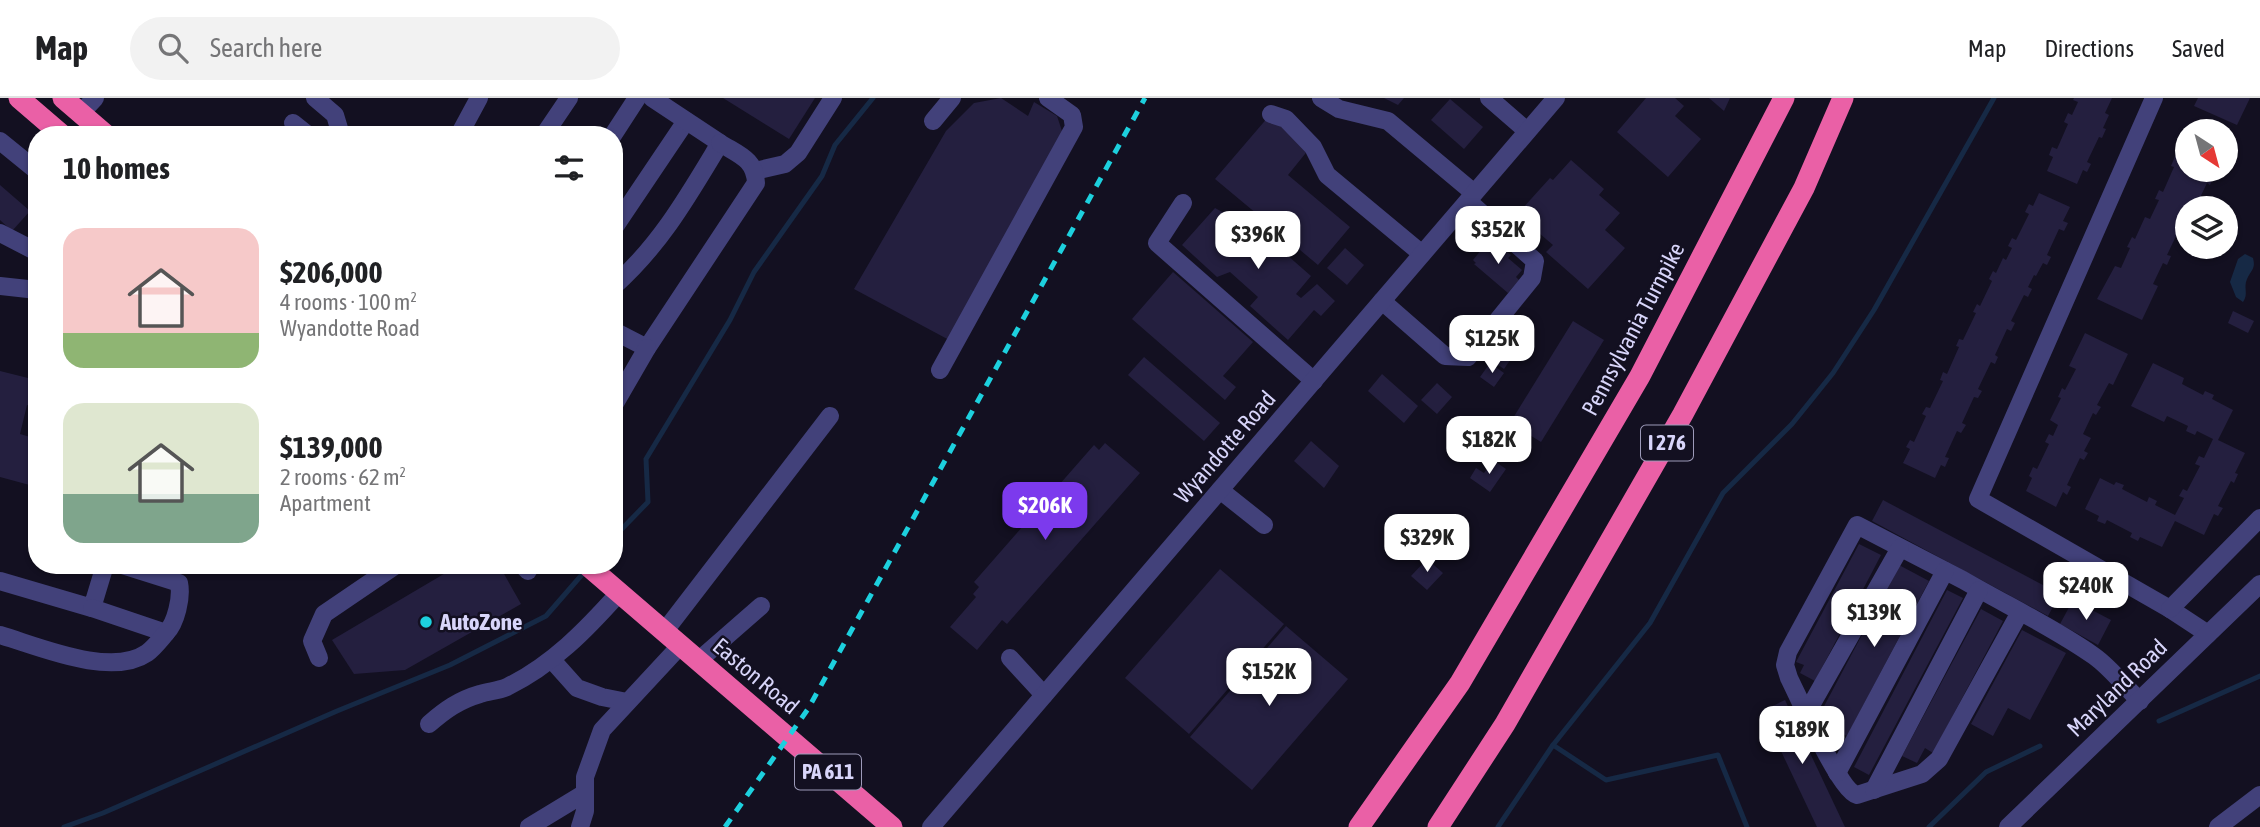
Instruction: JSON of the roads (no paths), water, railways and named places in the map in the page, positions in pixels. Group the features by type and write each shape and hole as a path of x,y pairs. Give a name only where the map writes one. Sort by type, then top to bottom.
{"highway":[{"path":"19,98 52,126"},
{"path":"63,98 88,106 100,126"},
{"name":"Pennsylvania Turnpike","path":"1359,827 1461,683 1640,376 1784,98"},
{"name":"I 276","path":"1438,827 1505,724 1683,414 1804,188 1843,98"},
{"name":"Easton Road","path":"597,574 892,827"}],"street":[{"path":"315,98 335,115 338,126"},
{"path":"463,126 479,98"},
{"path":"550,126 569,98"},
{"path":"619,126 636,98"},
{"path":"623,389 647,348 756,183 755,171 749,161 652,98"},
{"path":"755,171 785,164 798,153 833,98"},
{"path":"933,121 952,98"},
{"path":"940,370 1069,140 1074,127 1072,116 1048,98"},
{"path":"1321,98 1339,109 1388,121 1471,197 1535,261 1532,278 1468,357 1445,356 1382,301"},
{"path":"1489,98 1527,131"},
{"name":"Wyandotte Road","path":"931,827 1556,98"},
{"path":"2154,98 1978,499 2208,634"},
{"path":"1271,114 1286,119 1313,147 1327,175 1422,254"},
{"path":"623,215 686,121"},
{"path":"293,123 297,126"},
{"path":"0,141 28,164"},
{"path":"623,278 639,264 675,219 720,143"},
{"path":"1183,203 1157,243 1314,381"},
{"path":"0,233 28,247"},
{"path":"0,286 28,289"},
{"path":"623,336 647,348"},
{"path":"580,827 585,811 585,777 603,730 627,702 830,416"},
{"path":"1220,491 1264,525"},
{"path":"2169,609 2260,518"},
{"path":"2020,612 1939,760 1922,774 1853,795 1837,773 1806,714 1788,678 1785,665 1788,652 1857,526 2020,612 2096,658 2140,701"},
{"path":"1806,714 1900,548"},
{"path":"1837,773 1945,571"},
{"path":"92,608 101,574"},
{"path":"0,635 68,656 120,664 146,654 170,630 182,595 179,583 150,574"},
{"path":"319,658 312,641 324,614 383,574"},
{"path":"0,581 166,633"},
{"name":"Maryland Road","path":"2008,827 2260,584"},
{"path":"1874,790 1979,590"},
{"path":"429,724 452,704 504,688 552,660 590,625 619,593"},
{"path":"698,661 761,606"},
{"path":"1010,659 1044,695"},
{"path":"552,660 577,688 627,702"},
{"path":"529,827 585,793"},
{"path":"2218,827 2260,795"}],"water":[{"path":"2245,254 2253,258 2254,265 2246,282 2243,302 2236,297 2230,282 2238,259"}],"waterway":[{"path":"623,528 648,502 646,459 730,320 754,272 822,176 835,145 873,98"},
{"path":"1498,827 1553,745 1650,623 1723,493 1792,424 1833,373 1874,310 1994,98"},
{"path":"64,827 103,813 450,665 546,616 583,574"},
{"path":"2159,721 2260,676"},
{"path":"1553,745 1606,780 1718,755 1747,827"},
{"path":"1929,827 1986,772 2040,746"}],"railway":[{"path":"725,827 808,709 1145,98"}],"place":[{"name":"AutoZone","path":"426,622"}]}
